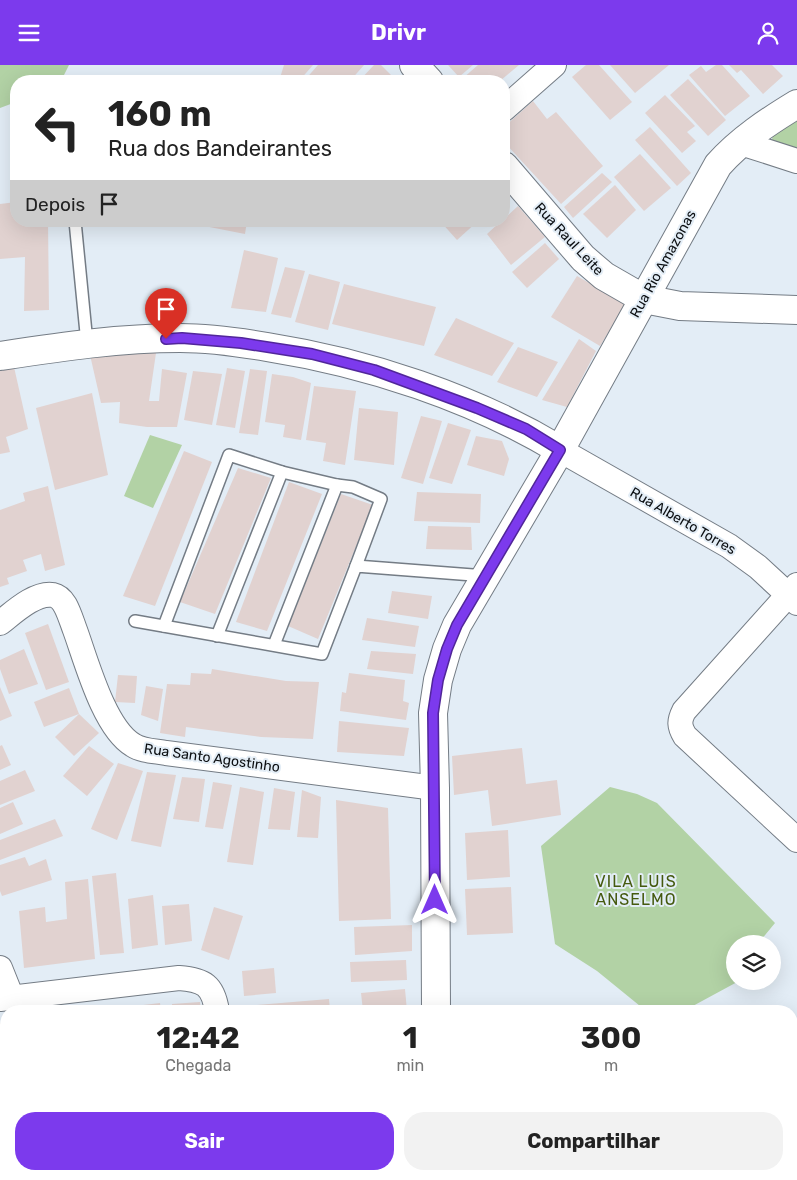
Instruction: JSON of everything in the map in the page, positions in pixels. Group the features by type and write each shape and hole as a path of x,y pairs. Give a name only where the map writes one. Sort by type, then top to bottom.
{"street":[{"path":"414,65 423,75"},
{"path":"510,104 554,65"},
{"name":"Rua Rio Amazonas","path":"436,1005 433,713 438,680 447,649 457,625 560,450 718,165 741,143 772,119 797,104"},
{"path":"741,143 797,161"},
{"name":"Rua Raul Leite","path":"510,173 583,258 604,276 644,299 680,307 797,310"},
{"path":"0,356 87,343 182,338 241,343 312,354 374,370 477,408 526,429 560,450"},
{"name":"Rua Alberto Torres","path":"560,450 728,547 794,594"},
{"path":"794,594 684,711 679,720 680,729 685,736 797,840"},
{"name":"Rua Santo Agostinho","path":"0,623 28,602 53,595 60,598 68,610 93,680 112,723 125,739 140,749 435,788"},
{"path":"0,968 6,999 179,979 197,980 208,986 215,999 216,1005"}],"lane":[{"path":"76,227 87,343"},
{"path":"136,621 218,637 322,654 381,499 353,487 282,472 230,455 164,626"},
{"path":"218,637 282,472"},
{"path":"274,645 337,485"},
{"path":"356,566 486,576"}],"green space":[{"path":"0,65 69,65 64,75 10,75 10,104 0,108"},
{"path":"797,117 797,148 772,140 773,131"},
{"path":"150,435 182,445 153,508 124,496"},
{"path":"610,787 637,794 657,803 775,923 765,935 726,935 726,988 695,1005 639,1005 597,971 555,944 541,846"}],"building":[{"path":"284,65 313,65 304,75 281,75"},
{"path":"318,65 364,65 355,75 309,75"},
{"path":"374,65 381,65 391,75 365,75"},
{"path":"448,65 473,65 461,75 457,75"},
{"path":"478,65 519,65 507,75 467,75"},
{"path":"586,65 599,65 632,102 610,120 572,77"},
{"path":"610,65 669,65 635,93"},
{"path":"716,65 722,65 750,96 725,116 689,75 701,66 706,72"},
{"path":"729,65 772,65 783,76 763,94 741,70 737,73"},
{"path":"688,79 726,120 708,136 670,95"},
{"path":"665,95 695,126 687,132 696,141 682,153 645,113"},
{"path":"533,101 547,119 556,112 603,166 561,204 510,149 510,122"},
{"path":"650,127 691,173 677,186 635,140"},
{"path":"640,154 671,188 644,211 614,177"},
{"path":"602,173 612,182 573,218 564,207"},
{"path":"615,185 636,210 607,238 583,214"},
{"path":"10,203 10,227 48,227 49,310 24,311 25,257 0,259 0,204"},
{"path":"518,206 545,237 511,265 487,234 495,227 510,227 510,213"},
{"path":"209,227 246,227 245,234"},
{"path":"445,227 471,227 457,240"},
{"path":"545,243 559,259 527,288 512,272"},
{"path":"244,250 278,258 266,312 231,308"},
{"path":"285,267 305,271 291,318 271,314"},
{"path":"309,274 340,282 328,330 295,322"},
{"path":"577,276 626,304 600,346 551,317"},
{"path":"344,284 436,307 424,346 332,324"},
{"path":"456,318 514,343 492,376 434,355"},
{"path":"579,339 596,351 567,407 542,400"},
{"path":"518,347 558,362 537,397 497,382"},
{"path":"124,352 156,353 149,401 159,401 162,369 187,373 177,427 147,427 119,423 120,402 101,403 90,355"},
{"path":"14,367 28,429 6,437 10,452 0,454 0,370"},
{"path":"227,368 245,371 235,428 216,425"},
{"path":"250,369 267,371 258,435 239,433"},
{"path":"193,371 222,374 212,425 184,420"},
{"path":"272,374 293,377 311,383 301,440 283,437 285,425 265,422"},
{"path":"314,386 356,391 345,465 323,461 326,443 306,440"},
{"path":"92,393 108,475 55,490 36,408"},
{"path":"359,408 398,412 394,465 354,460"},
{"path":"421,416 442,421 423,484 401,478"},
{"path":"448,423 471,430 452,484 429,478"},
{"path":"476,436 502,441 509,459 504,476 467,465"},
{"path":"184,451 212,462 155,606 123,596"},
{"path":"238,468 271,478 215,614 180,602"},
{"path":"289,482 322,494 267,631 236,622"},
{"path":"48,486 65,565 45,571 41,554 23,560 27,571 7,578 9,584 0,587 0,510 25,501 23,493"},
{"path":"417,492 481,494 480,523 414,521"},
{"path":"341,494 373,505 318,639 288,626"},
{"path":"428,526 471,527 472,550 426,549"},
{"path":"392,591 432,596 428,619 388,613"},
{"path":"367,618 419,626 415,647 362,640"},
{"path":"48,624 69,682 46,690 25,633"},
{"path":"24,649 38,684 9,694 0,669 0,660"},
{"path":"371,651 416,654 413,674 367,669"},
{"path":"212,669 286,681 319,682 313,739 261,737 186,727 185,737 160,733 167,684 190,685 191,673 211,674"},
{"path":"349,673 405,680 403,701 409,703 406,720 340,711 342,692 346,693"},
{"path":"118,675 137,676 135,703 115,702"},
{"path":"146,686 163,689 158,721 141,715"},
{"path":"0,687 12,716 0,721"},
{"path":"69,688 79,714 44,727 34,702"},
{"path":"79,714 99,733 74,756 55,737"},
{"path":"339,721 409,728 404,756 337,752"},
{"path":"2,745 11,765 0,770 0,746"},
{"path":"89,746 114,764 87,796 63,776"},
{"path":"522,748 526,784 557,780 561,815 492,826 488,790 454,795 452,756"},
{"path":"118,763 143,771 117,840 91,829"},
{"path":"25,770 35,791 0,805 0,781"},
{"path":"147,772 176,775 161,847 131,841"},
{"path":"182,777 205,779 199,822 173,819"},
{"path":"213,782 232,785 223,829 205,827"},
{"path":"240,787 264,792 253,865 227,862"},
{"path":"274,788 295,792 290,830 268,829"},
{"path":"302,790 321,797 318,838 297,837"},
{"path":"336,800 388,808 391,919 339,921"},
{"path":"13,802 23,824 0,834 0,808"},
{"path":"55,819 63,836 0,860 0,840"},
{"path":"508,830 510,877 467,880 465,833"},
{"path":"25,857 29,866 46,859 52,880 2,896 0,891 0,865"},
{"path":"116,873 124,953 100,955 92,876"},
{"path":"88,879 95,959 24,968 19,911 45,907 46,922 67,919 65,882"},
{"path":"511,887 513,933 467,935 465,889"},
{"path":"153,895 158,945 132,949 128,899"},
{"path":"189,904 192,941 165,945 162,906"},
{"path":"214,907 243,916 229,960 201,950"},
{"path":"412,925 412,951 355,955 354,927"},
{"path":"406,960 407,980 351,982 350,962"},
{"path":"274,968 276,993 244,996 242,971"},
{"path":"405,989 406,1005 362,1005 361,993"},
{"path":"329,999 330,1005 256,1005"},
{"path":"200,1002 200,1005 172,1005"},
{"path":"160,1003 160,1005 143,1005"}],"district":[{"name":"VILA LUIS ANSELMO","path":"636,890"}],"route":[{"path":"166,339 182,338 241,343 312,354 374,370 477,408 526,429 560,450 457,625 447,649 438,680 433,713 435,900"}]}
